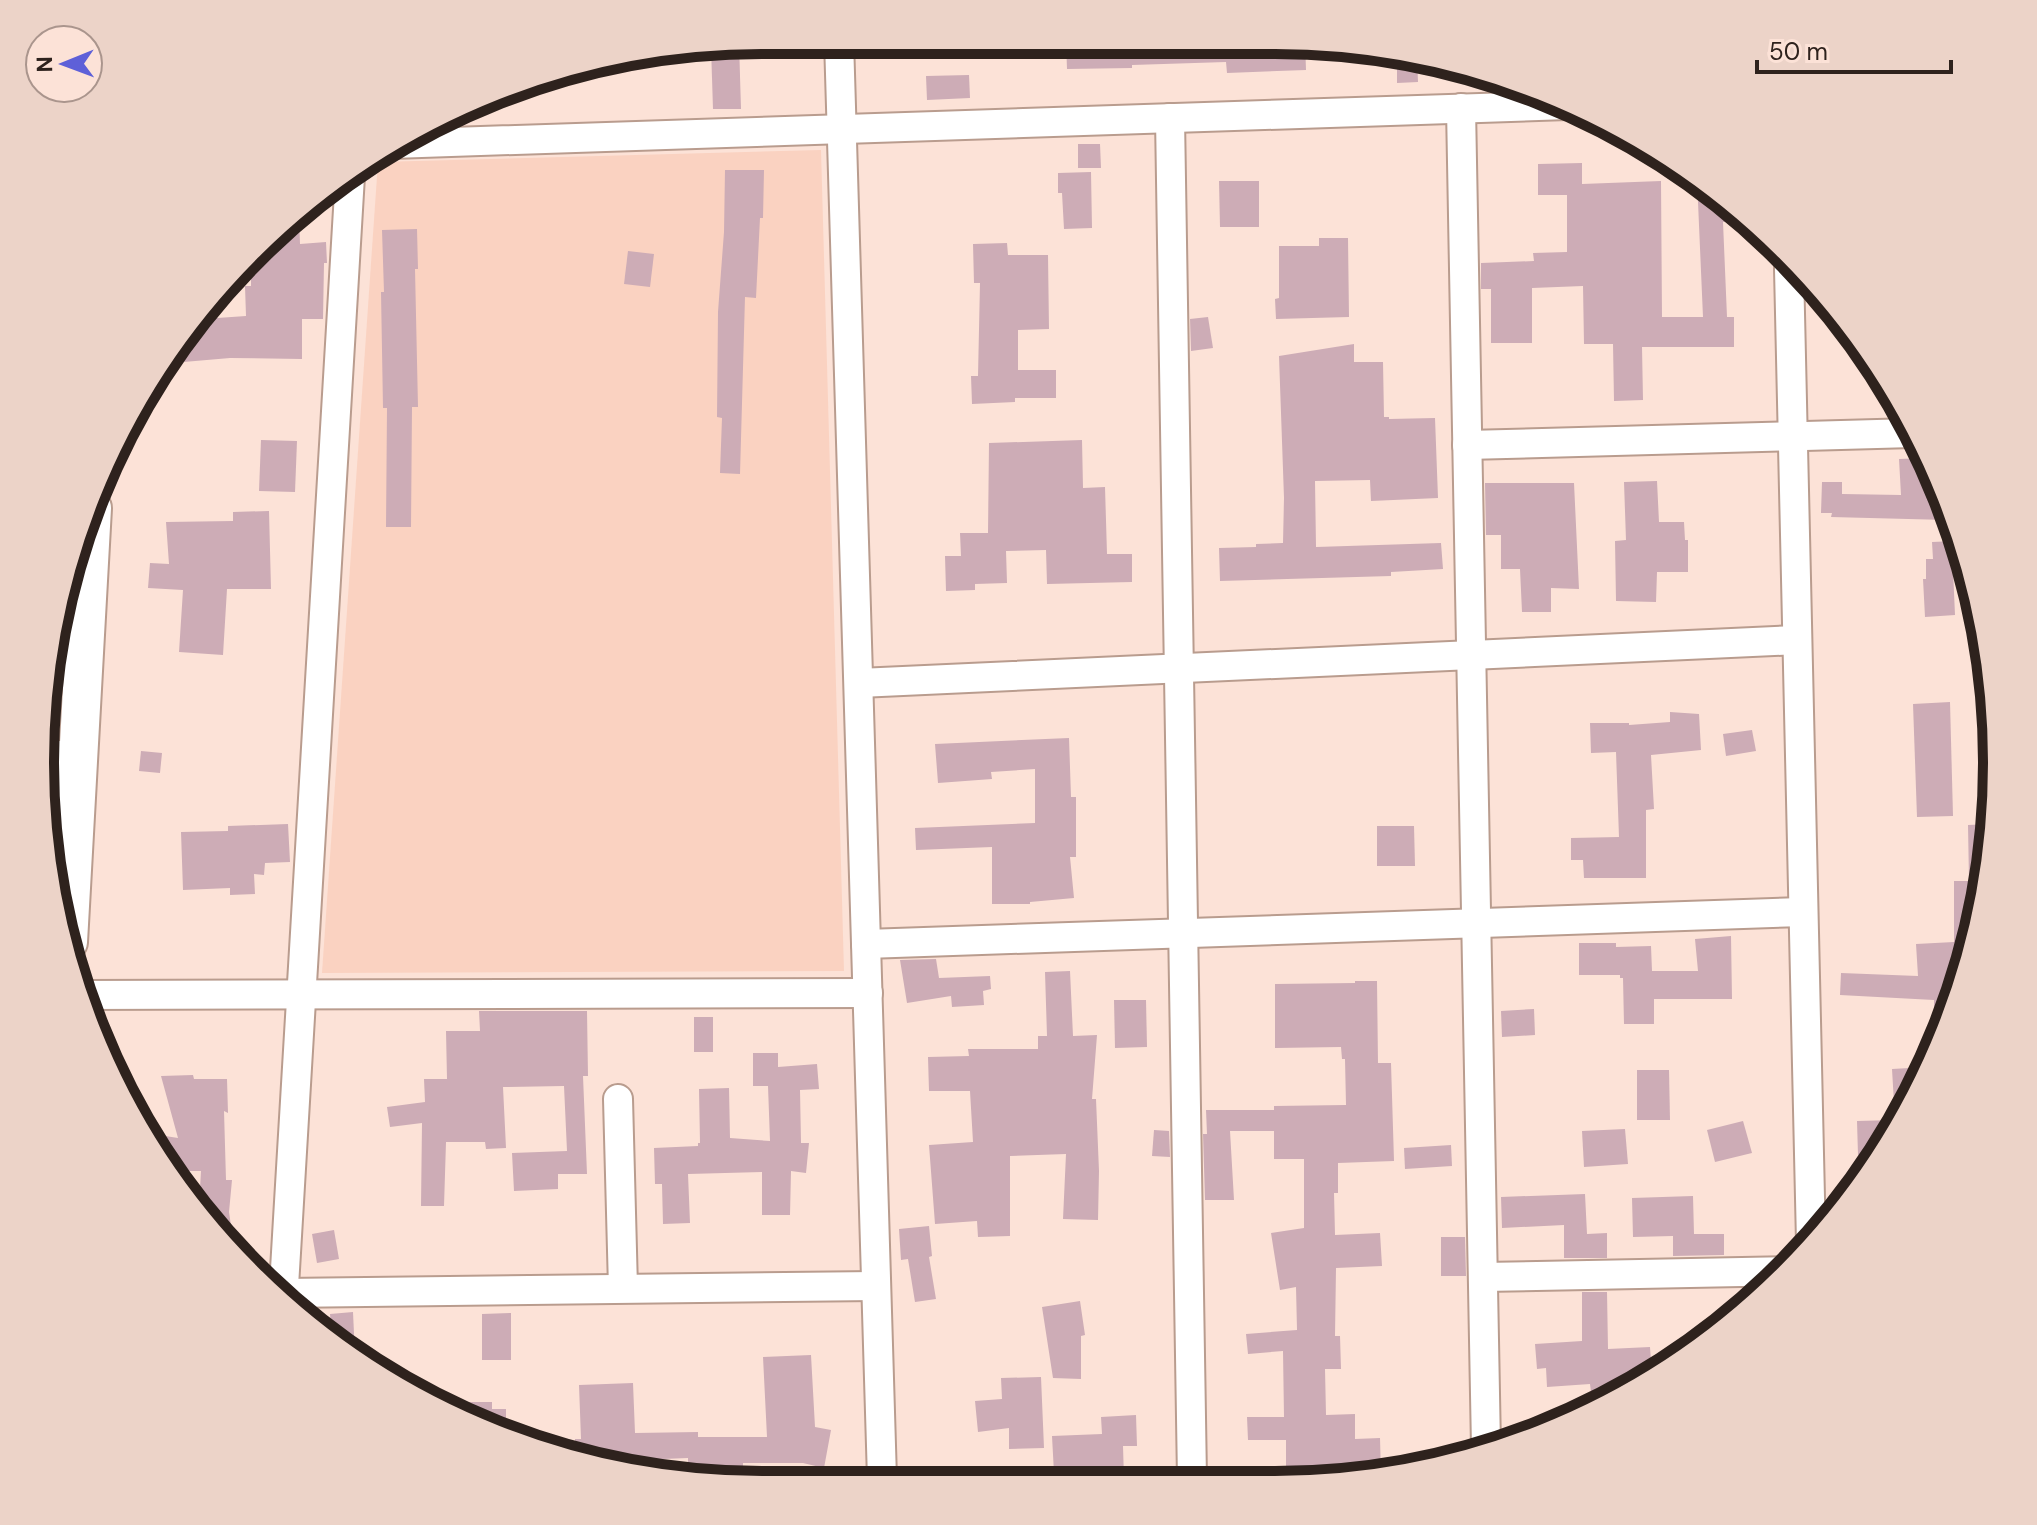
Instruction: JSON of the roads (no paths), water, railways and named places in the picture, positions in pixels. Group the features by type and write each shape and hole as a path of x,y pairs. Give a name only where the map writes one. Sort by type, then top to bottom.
{"street":[{"path":"840,54 882,1471"},
{"path":"419,143 1540,106"},
{"path":"1461,108 1486,1438"},
{"path":"1170,118 1192,1471"},
{"path":"285,1285 349,187"},
{"path":"1789,277 1811,1226"},
{"path":"1467,445 1902,433"},
{"path":"66,892 62,755 87,552"},
{"path":"859,683 1797,640"},
{"path":"866,944 1803,912"},
{"path":"94,995 868,993"},
{"path":"618,1099 623,1288"},
{"path":"1483,1277 1766,1271"},
{"path":"298,1298 623,1288 876,1286"}]}
